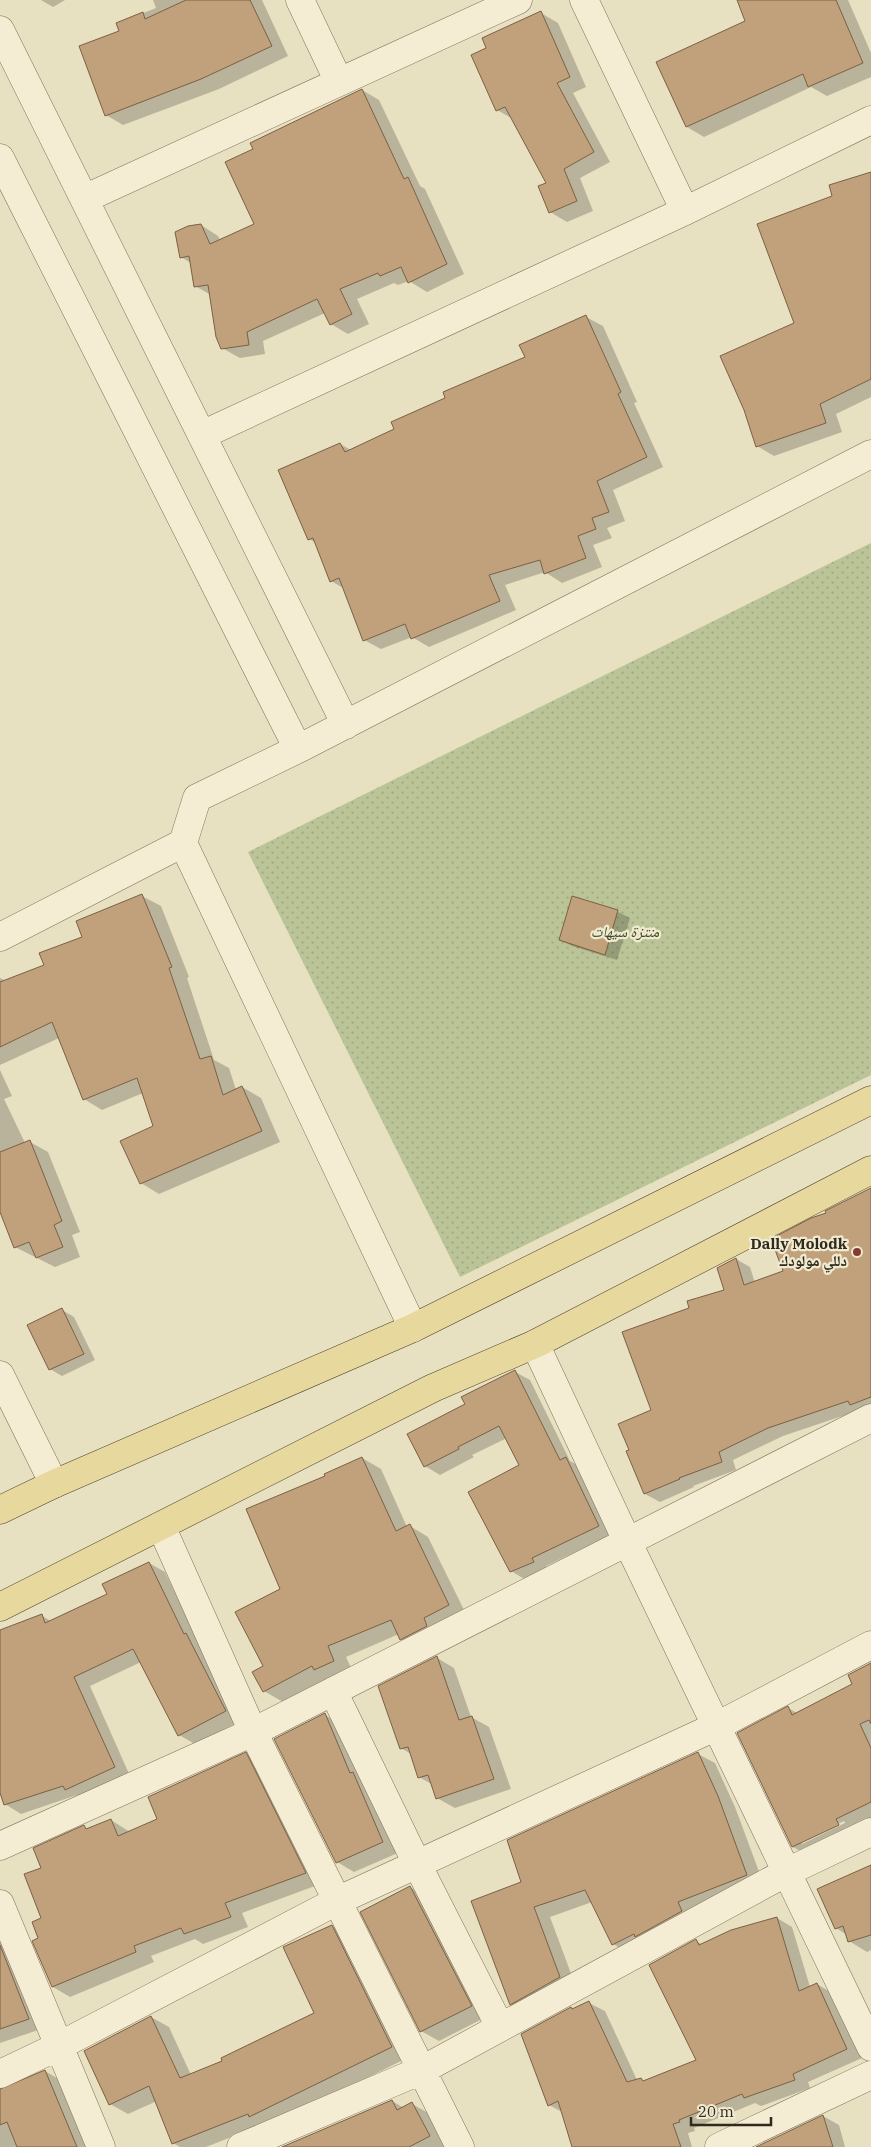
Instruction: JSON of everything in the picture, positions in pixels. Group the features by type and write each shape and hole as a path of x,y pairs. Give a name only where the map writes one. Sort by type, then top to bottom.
{"main road":[{"path":"0,1510 54,1484 413,1328 871,1100"},
{"path":"0,1607 433,1388 535,1344 871,1170"}],"street":[{"path":"300,0 339,82"},
{"path":"84,199 518,0"},
{"path":"584,0 685,211"},
{"path":"0,30 346,725"},
{"path":"202,435 685,211 871,120"},
{"path":"0,158 298,749"},
{"path":"413,1328 183,843 197,798 346,725 871,454"},
{"path":"0,937 183,843"},
{"path":"535,1344 628,1543 871,2047"},
{"path":"0,1375 54,1484"},
{"path":"0,1846 253,1732 871,1418"},
{"path":"161,1526 253,1732 460,2147"},
{"path":"0,2074 59,2046 337,1901 716,1726 871,1646"},
{"path":"333,1691 417,1864 500,2028"},
{"path":"242,2147 422,2070 786,1872 871,1832"},
{"path":"0,1904 101,2147"},
{"path":"719,2147 871,2075"}],"green space":[{"name":"منتزة سيهات","path":"871,543 871,1075 460,1277 248,852"}],"building":[{"path":"186,0 250,0 272,46 201,79 105,116 79,46 119,31 116,23 143,12 145,19"},
{"path":"737,0 836,0 863,63 808,87 803,74 686,127 656,62 745,21"},
{"path":"541,11 570,77 557,83 594,152 564,169 577,201 549,213 538,186 546,183 505,107 496,111 471,55 486,48 482,38"},
{"path":"362,89 404,179 408,177 447,264 408,283 401,267 380,276 378,273 340,289 352,314 330,325 317,299 247,332 249,345 221,349 216,337 208,285 194,287 189,256 180,258 175,232 188,226 201,224 210,244 254,224 225,162 253,149 250,143"},
{"path":"871,172 871,379 820,404 826,423 756,447 744,410 720,356 794,323 757,224 832,196 829,185"},
{"path":"586,315 621,392 618,394 647,457 597,481 609,512 592,518 596,529 578,536 586,558 544,574 540,560 489,575 500,601 411,639 405,624 363,641 339,578 330,582 313,538 308,540 278,470 340,443 345,452 394,429 391,422 445,398 443,392 525,357 519,345"},
{"path":"142,894 172,967 169,968 200,1059 211,1056 223,1095 242,1086 262,1131 140,1184 120,1141 153,1126 137,1078 83,1100 52,1022 0,1047 0,982 44,965 39,953 82,937 76,921"},
{"path":"572,896 618,910 605,955 559,940"},
{"path":"30,1140 62,1221 54,1225 63,1247 36,1258 29,1242 14,1248 0,1212 0,1152"},
{"path":"871,1188 871,1397 850,1405 848,1401 768,1428 719,1452 722,1462 679,1478 644,1494 626,1451 629,1450 618,1424 651,1410 622,1332 689,1308 687,1301 724,1290 717,1268 736,1258 744,1285 783,1271 771,1239 811,1218 826,1213 825,1211"},
{"path":"62,1308 84,1354 49,1370 27,1325"},
{"path":"515,1370 560,1460 566,1457 599,1526 532,1558 534,1562 510,1572 468,1492 519,1465 499,1426 424,1467 407,1434 465,1404 461,1397"},
{"path":"362,1457 396,1531 410,1524 449,1605 424,1618 427,1626 400,1640 391,1620 328,1646 334,1661 314,1670 312,1666 263,1692 252,1672 263,1666 235,1612 280,1589 246,1509 325,1476 324,1474"},
{"path":"149,1562 184,1634 186,1633 226,1711 178,1736 133,1649 74,1677 115,1767 65,1790 63,1786 4,1805 0,1793 0,1630 42,1614 45,1623 107,1594 102,1584"},
{"path":"437,1656 459,1720 472,1716 494,1779 436,1799 428,1775 418,1778 408,1747 400,1749 378,1686"},
{"path":"871,1663 871,1724 869,1720 860,1724 871,1748 871,1802 836,1819 839,1825 792,1847 737,1733 788,1706 792,1715 852,1684 848,1675"},
{"path":"325,1713 350,1773 353,1772 383,1842 336,1863 274,1739"},
{"path":"246,1752 306,1873 225,1903 231,1917 184,1934 181,1928 134,1946 136,1952 52,1987 32,1941 38,1938 32,1922 41,1918 24,1874 41,1868 33,1848 84,1825 86,1829 111,1819 118,1836 157,1819 148,1797"},
{"path":"698,1752 718,1796 747,1875 678,1902 682,1911 635,1937 634,1934 612,1945 585,1890 534,1907 560,1977 510,2005 471,1901 521,1882 507,1840"},
{"path":"871,1865 871,1935 848,1942 843,1926 835,1929 817,1889"},
{"path":"410,1886 472,2006 420,2032 360,1912"},
{"path":"777,1917 799,1991 817,1983 847,2049 793,2074 795,2080 744,2098 742,2094 679,2120 680,2122 673,2124 681,2147 572,2147 558,2101 548,2106 521,2034 571,2007 572,2009 589,2001 627,2082 641,2078 643,2081 696,2060 649,1965 696,1939 699,1945 731,1930"},
{"path":"332,1925 392,2047 249,2117 248,2114 172,2144 149,2086 109,2105 84,2051 151,2016 180,2078 222,2061 221,2058 314,2013 283,1947"},
{"path":"0,1945 29,2019 0,2029"},
{"path":"45,2070 77,2147 17,2147 7,2122 0,2125 0,2089"},
{"path":"392,2100 397,2110 412,2102 430,2136 409,2147 282,2147"},
{"path":"823,2115 833,2147 756,2147"}],"place":[{"name":"Dally Molodk دللي مولودك","path":"857,1252"}]}
